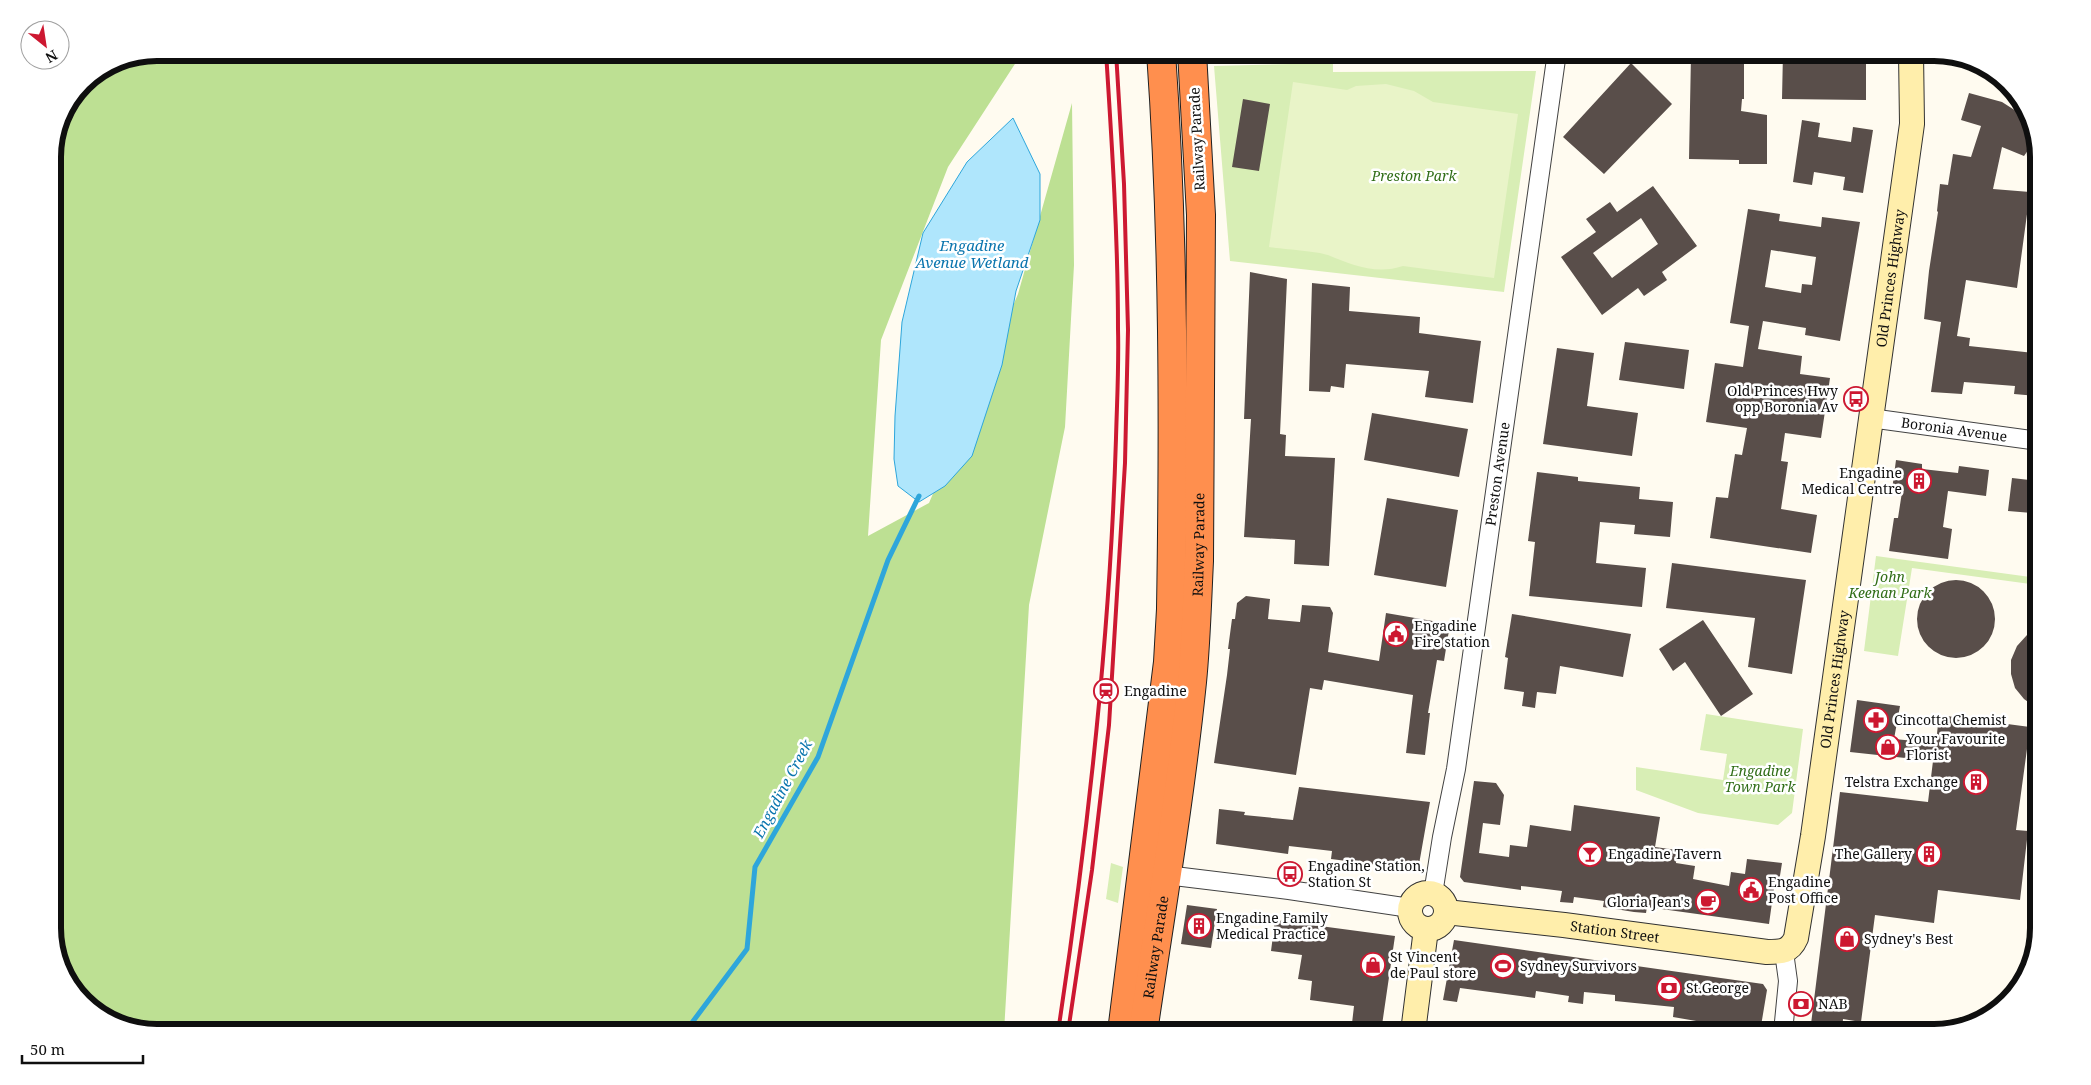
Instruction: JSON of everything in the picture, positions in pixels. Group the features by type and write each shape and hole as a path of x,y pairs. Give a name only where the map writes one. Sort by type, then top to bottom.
{"highway":[{"name":"Railway Parade","path":"1123,1024 1168,662 1171,609 1172,278 1168,152 1162,61"},
{"name":"Railway Parade","path":"1143,1024 1166,875 1192,681 1199,561 1201,216 1192,61"}],"street":[{"name":"Preston Avenue","path":"1440,903 1442,837 1456,769 1556,61"},
{"name":"Old Princes Highway","path":"1784,952 1793,944 1796,938 1813,836 1912,124 1914,61"},
{"name":"Boronia Avenue","path":"1870,418 2030,441"},
{"path":"1166,875 1410,908"},
{"path":"1421,894 1440,903 1442,923 1437,927 1426,929 1415,924 1410,908 1412,902 1421,894"},
{"name":"Station Street","path":"1440,903 1564,925 1754,951 1784,952"},
{"path":"1414,1024 1426,929"},
{"path":"1784,952 1788,981 1784,1024"}],"green space":[{"path":"151,61 1017,61 948,167 881,340 868,536 929,503 1018,294 1072,103 1074,265 1065,427 1029,605 1004,1024 158,1024 145,1023 115,1014 94,1000 77,981 66,958 61,934 61,151 71,115 89,89 104,77 121,69"},
{"name":"Preston Park","path":"1333,63 1333,72 1536,71 1504,292 1230,261 1214,66"},
{"name":"Preston Park","path":"1293,82 1347,90 1356,86 1386,84 1414,91 1433,102 1518,114 1494,278 1403,266 1393,269 1364,268 1328,255 1269,247"},
{"name":"John Keenan Park","path":"1876,556 2030,577 2030,584 1912,568 1898,656 1864,651"},
{"name":"Engadine Town Park","path":"1706,714 1803,729 1792,813 1778,825 1698,813 1636,790 1636,767 1723,780 1727,754 1700,750"},
{"path":"1111,863 1123,867 1118,903 1106,899"}],"water":[{"name":"Engadine Avenue Wetland","path":"1013,118 1040,174 1040,220 1016,291 1002,365 972,456 945,486 919,502 898,486 894,459 895,416 902,322 923,233 967,162"}],"building":[{"path":"1691,61 1744,61 1744,99 1742,99 1741,111 1767,115 1767,164 1739,164 1739,160 1689,159"},
{"path":"1783,61 1866,61 1866,100 1782,99"},
{"path":"1631,63 1672,104 1604,174 1563,137"},
{"path":"1969,93 2002,102 2019,113 2025,127 2030,148 2024,156 2002,147 1993,189 2030,192 2017,288 1966,280 1957,336 1970,338 1969,346 2030,352 2030,395 2014,394 2015,386 1964,382 1962,394 1931,392 1941,322 1924,319 1940,184 1948,185 1953,154 1971,157 1981,126 1961,120"},
{"path":"1243,99 1270,104 1259,171 1232,167"},
{"path":"1802,120 1820,123 1818,137 1851,142 1853,127 1873,130 1863,193 1843,190 1845,177 1814,172 1812,185 1793,182"},
{"path":"1653,186 1697,246 1662,272 1667,280 1644,296 1638,288 1602,315 1561,257 1596,232 1586,219 1610,202 1617,212","holes":["1641,218 1658,244 1612,278 1593,253"]},
{"path":"1748,209 1780,214 1779,221 1821,227 1822,217 1860,222 1840,341 1805,335 1806,328 1763,321 1758,349 1802,356 1800,374 1830,378 1821,438 1785,433 1781,461 1788,462 1781,509 1817,515 1811,553 1710,538 1716,497 1728,498 1735,454 1742,455 1747,428 1706,422 1715,363 1743,367 1749,326 1730,323","holes":["1771,250 1816,257 1812,285 1802,284 1801,293 1765,287"]},
{"path":"1250,272 1287,279 1280,434 1286,435 1285,456 1335,458 1329,566 1294,564 1295,540 1244,537 1251,419 1244,419"},
{"path":"1312,283 1350,287 1349,311 1420,317 1419,333 1481,341 1473,403 1425,397 1429,371 1346,364 1344,388 1331,386 1330,392 1309,391"},
{"path":"1625,342 1689,350 1684,389 1619,380"},
{"path":"1557,348 1594,353 1587,406 1638,413 1632,456 1543,444"},
{"path":"1372,413 1468,429 1459,477 1364,460"},
{"path":"1896,460 1922,464 1922,469 1958,473 1959,466 1989,470 1986,496 1948,491 1943,527 1952,529 1948,559 1889,551 1894,518 1898,518 1902,492 1892,490"},
{"path":"1537,472 1578,477 1578,481 1640,487 1639,499 1673,502 1670,537 1634,534 1635,525 1600,522 1596,563 1646,568 1642,607 1529,596 1535,542 1528,541"},
{"path":"2012,478 2030,480 2030,513 2008,511"},
{"path":"1387,498 1458,510 1446,587 1374,575"},
{"path":"1672,563 1806,580 1792,674 1748,667 1755,618 1666,608"},
{"path":"1956,580 1971,583 1984,591 1992,604 1995,619 1992,634 1984,647 1971,655 1956,658 1941,655 1928,647 1920,634 1917,619 1920,604 1928,591 1941,583"},
{"path":"1246,596 1270,599 1268,619 1300,622 1302,605 1330,607 1333,613 1328,652 1379,661 1386,613 1450,624 1444,661 1437,660 1428,713 1430,713 1425,755 1406,753 1413,695 1324,680 1322,690 1310,688 1296,775 1214,763 1227,675 1232,619 1235,619 1237,603"},
{"path":"1512,614 1631,634 1623,677 1560,666 1556,694 1537,692 1535,708 1522,706 1524,692 1504,689 1508,658 1505,657"},
{"path":"1703,620 1753,694 1721,716 1685,662 1673,671 1659,649"},
{"path":"2030,633 2030,703 2015,688 2011,674 2011,660 2017,646"},
{"path":"1857,700 1900,706 1894,739 1936,743 1939,715 2030,727 2016,830 2028,831 2020,900 1938,890 1934,923 1875,915 1861,1022 1843,1019 1843,1024 1811,1024 1840,792 1928,802 1933,761 1850,752"},
{"path":"1474,781 1496,783 1504,795 1500,825 1483,823 1479,853 1509,857 1510,845 1527,847 1530,825 1571,831 1574,805 1660,817 1655,847 1677,850 1676,863 1695,866 1693,879 1729,886 1731,872 1745,874 1747,859 1782,863 1778,888 1774,888 1769,924 1647,907 1646,913 1634,912 1603,907 1604,901 1574,897 1573,903 1560,902 1562,891 1521,886 1521,890 1464,882 1460,877"},
{"path":"1299,787 1430,802 1418,870 1331,859 1332,851 1289,846 1288,854 1216,844 1219,809 1245,812 1244,815 1293,820"},
{"name":"Engadine Family Medical Practice","path":"1187,905 1217,909 1211,948 1181,944"},
{"path":"1275,920 1395,936 1382,1024 1352,1024 1354,1006 1310,1000 1312,981 1298,979 1302,955 1271,951"},
{"path":"1454,940 1763,984 1767,990 1761,1024 1702,1024 1702,1022 1673,1017 1674,1007 1615,1001 1615,995 1584,992 1583,1004 1568,1002 1569,996 1536,991 1535,998 1460,988 1457,1002 1443,1000"}],"waterway":[{"name":"Engadine Creek","path":"691,1024 747,949 755,867 818,757 888,560 919,496"}],"railway":[{"path":"1059,1024 1079,884 1096,736 1109,587 1113,513 1118,370 1118,294 1107,61"},
{"path":"1069,1024 1092,870 1109,725 1125,463 1128,330 1124,184 1117,61"}],"place":[{"name":"Old Princes Hwy opp Boronia Av","path":"1856,399"},
{"name":"Engadine Medical Centre","path":"1919,481"},
{"name":"Engadine Fire station","path":"1396,634"},
{"name":"Engadine","path":"1106,691"},
{"name":"Cincotta Chemist","path":"1876,720"},
{"name":"Your Favourite Florist","path":"1888,747"},
{"name":"Telstra Exchange","path":"1976,782"},
{"name":"Engadine Tavern","path":"1590,854"},
{"name":"The Gallery","path":"1929,854"},
{"name":"Engadine Station, Station St","path":"1290,874"},
{"name":"Engadine Post Office","path":"1751,890"},
{"name":"Gloria Jean's","path":"1708,902"},
{"name":"Engadine Family Medical Practice","path":"1199,926"},
{"name":"Sydney's Best","path":"1847,939"},
{"name":"St Vincent de Paul store","path":"1373,965"},
{"name":"Sydney Survivors","path":"1503,966"},
{"name":"St.George","path":"1669,988"},
{"name":"NAB","path":"1801,1004"}]}
